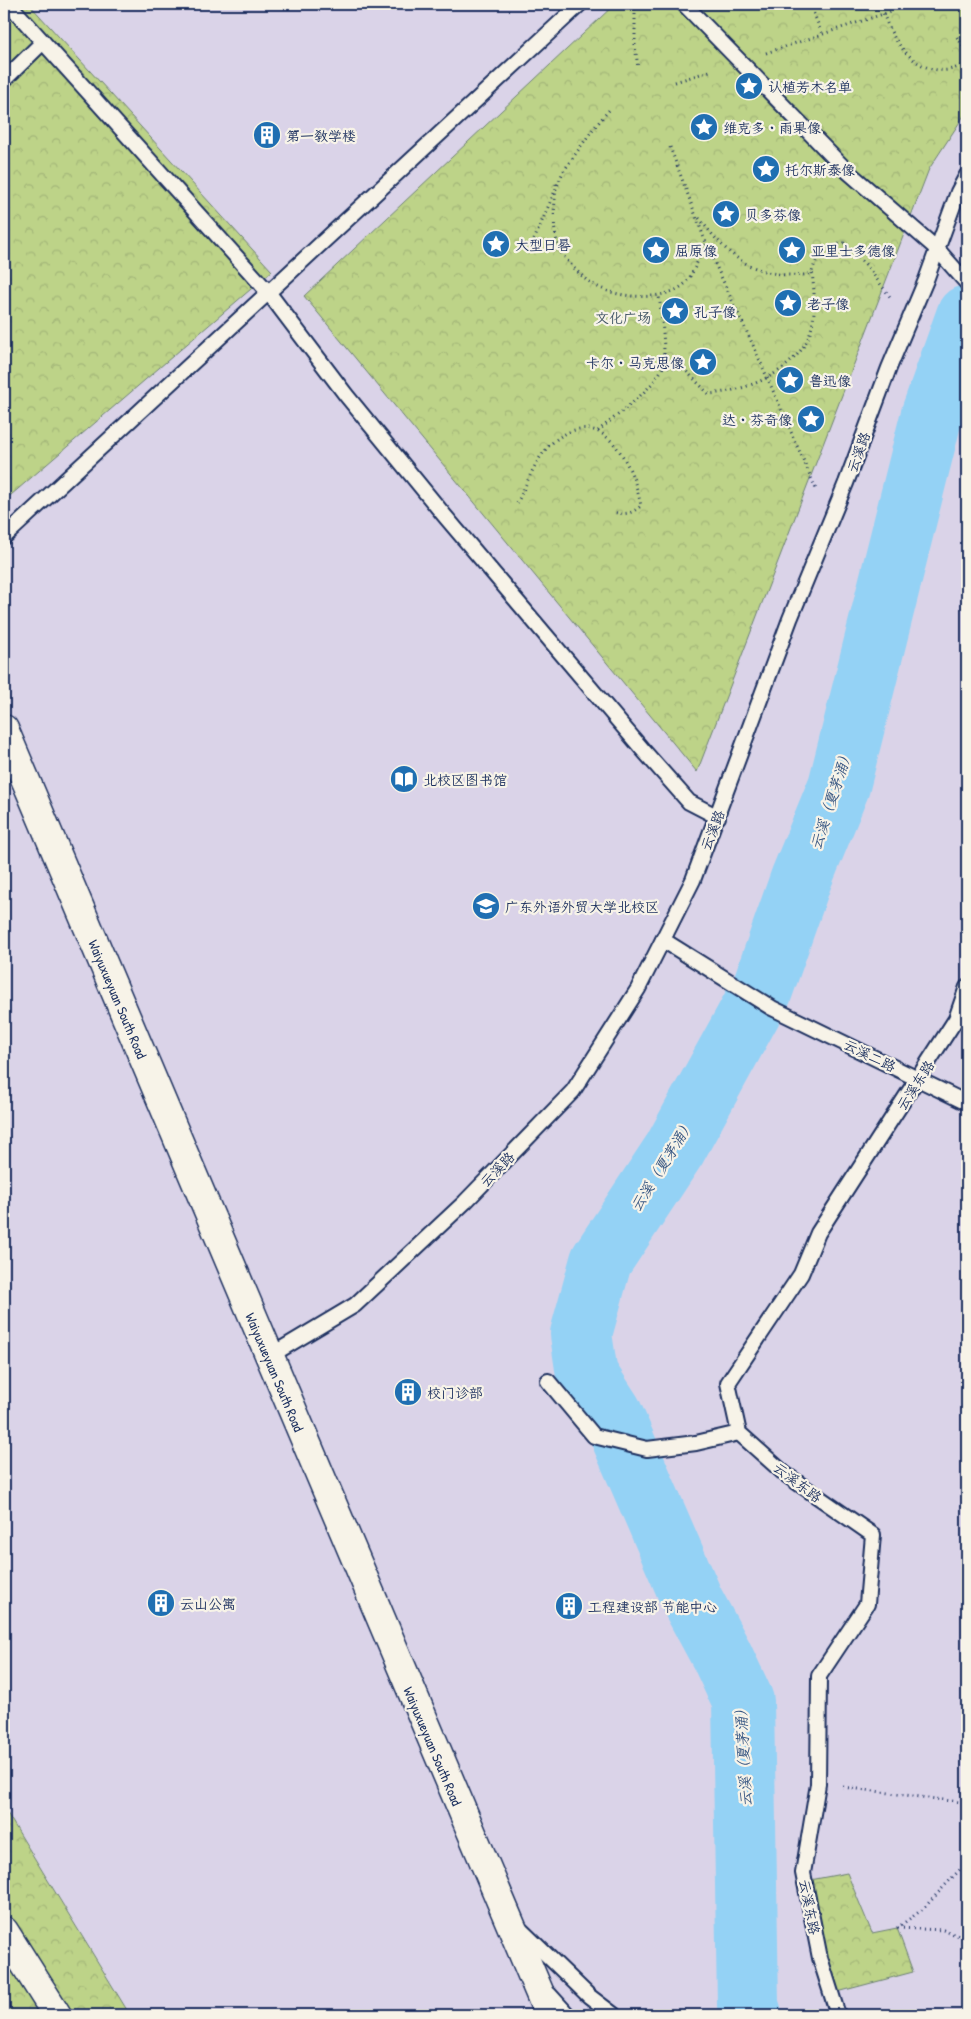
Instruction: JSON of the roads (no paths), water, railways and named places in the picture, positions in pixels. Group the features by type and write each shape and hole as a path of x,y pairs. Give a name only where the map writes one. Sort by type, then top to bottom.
{"street":[{"name":"Waiyuxueyuan South Road","path":"4,729 268,1357 548,2015"},
{"path":"4,1931 57,2015"}],"lane":[{"path":"9,4 268,292 346,395 444,515 643,750 689,802 718,817"},
{"path":"4,537 580,4"},
{"path":"684,4 846,170 937,249 967,283"},
{"path":"4,80 43,42"},
{"name":"云溪路","path":"268,1357 355,1305 465,1202 574,1091 638,989 693,880 790,619 911,316 958,192 967,175"},
{"name":"云溪二路","path":"663,940 772,1008 967,1103"},
{"name":"云溪东路","path":"838,2015 820,1958 803,1873 818,1784 819,1676 866,1604 872,1535 785,1474 740,1433 728,1383 801,1274 818,1232 919,1080 956,1019 967,987"},
{"path":"548,1381 594,1436 647,1449 696,1443 740,1433"},
{"path":"506,1916 589,1996 614,2015"},
{"path":"530,1972 568,2015"}],"waterway":[{"name":"云溪（夏茅涌）","path":"751,2015 748,2005 743,1701 722,1656 693,1602 611,1412 587,1375 581,1334 601,1261 675,1149 762,990 801,879 839,786 932,414 967,316"}],"place":[{"name":"认植芳木名单","path":"749,86"},
{"name":"维克多・雨果像","path":"704,127"},
{"name":"第一教学楼","path":"267,135"},
{"name":"托尔斯泰像","path":"766,169"},
{"name":"贝多芬像","path":"726,214"},
{"name":"大型日晷","path":"496,244"},
{"name":"屈原像","path":"656,250"},
{"name":"亚里士多德像","path":"792,250"},
{"name":"老子像","path":"788,303"},
{"name":"孔子像","path":"675,311"},
{"name":"卡尔・马克思像","path":"703,362"},
{"name":"鲁迅像","path":"790,380"},
{"name":"达・芬奇像","path":"811,419"},
{"name":"北校区图书馆","path":"404,779"},
{"name":"广东外语外贸大学北校区","path":"486,906"},
{"name":"校门诊部","path":"408,1392"},
{"name":"云山公寓","path":"161,1603"},
{"name":"工程建设部 节能中心","path":"569,1606"}],"park label":[{"name":"文化广场","path":"623,317"}]}
